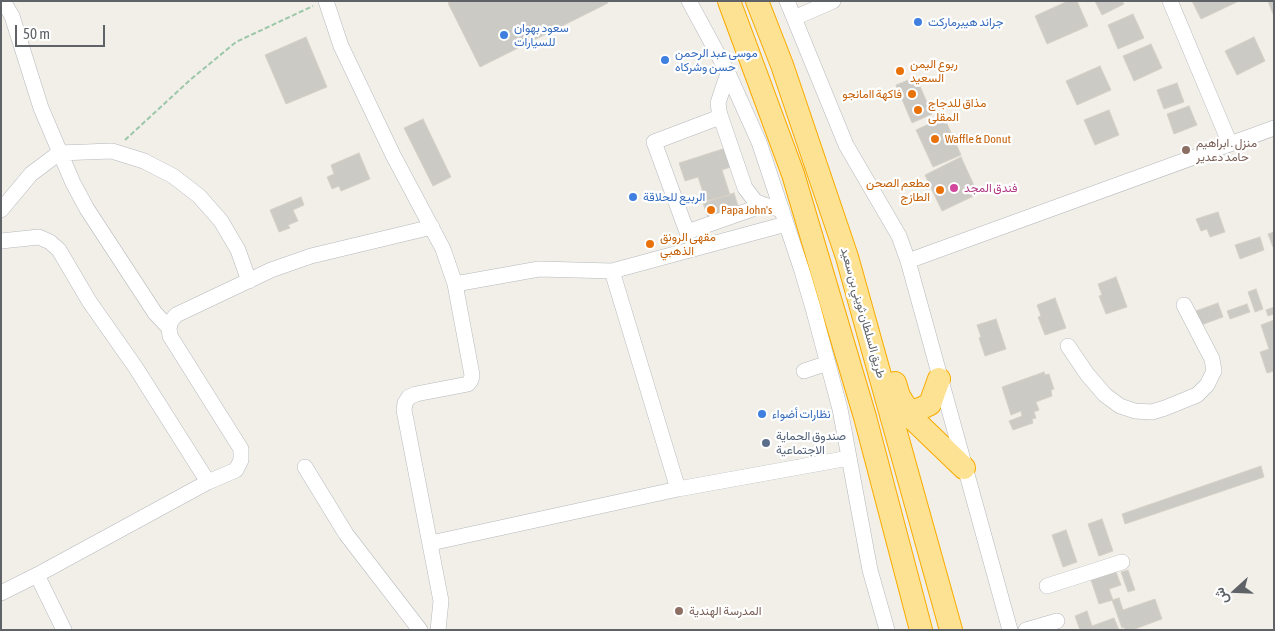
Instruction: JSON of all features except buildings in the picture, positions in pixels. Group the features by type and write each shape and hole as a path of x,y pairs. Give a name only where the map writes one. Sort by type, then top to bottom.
{"highway":[{"path":"729,1 793,174 864,417 921,630"},
{"name":"طريق السلطان ثويني بن سعيد","path":"758,1 847,257 951,630"},
{"path":"782,66 821,142 840,198 899,396 908,412 920,426 964,468"},
{"path":"908,412 930,404 939,379"}],"street":[{"path":"3,1 12,16 41,108 73,183 155,312 169,328"},
{"path":"689,1 728,73 759,142 814,308 840,409 870,570 887,630"},
{"path":"787,1 846,145 887,213 899,236 908,261 939,379 1010,630"},
{"path":"794,18 833,1"},
{"path":"1170,1 1230,144"},
{"path":"320,3 393,155 443,249 455,284 472,375 471,380 468,384 409,397 405,402 404,410 441,600 438,630"},
{"path":"728,73 718,103 720,117 654,142 688,232 764,205"},
{"path":"719,112 745,188 755,201 784,217"},
{"path":"908,261 1274,128"},
{"path":"1,210 31,174 60,153 112,151 144,161 166,172 199,196 221,221 238,250 249,280"},
{"path":"455,284 539,269 612,271 784,217"},
{"path":"1,593 208,482 236,470 241,460 241,450 170,336 171,320 176,314 271,270 311,256 432,227"},
{"path":"1,241 39,237 50,242 59,250 89,301 136,368 208,482"},
{"path":"612,271 678,489"},
{"path":"1068,346 1087,374 1105,395 1120,406 1135,411 1152,412 1165,408 1197,395 1207,385 1214,371 1212,359 1184,305"},
{"path":"804,371 828,363"},
{"path":"431,543 678,489 849,458"},
{"path":"305,467 346,534 420,630"},
{"path":"1047,586 1122,562"},
{"path":"870,570 870,602 877,630"},
{"path":"37,575 64,630"},
{"path":"1026,630 1057,621"}],"path":[{"path":"112,151 190,80 236,42 320,3"}],"place":[{"name":"جراند ه‍يبرماركت","path":"918,22"},
{"name":"سعود بهوان للسيارات","path":"504,35"},
{"name":"موسى عبد الرحمن حسن وشركاه","path":"665,60"},
{"name":"ربوع اليمن السعيد","path":"900,71"},
{"name":"فاكه‍ة اامانجو","path":"912,94"},
{"name":"مذاق للدجاج المقلى","path":"918,110"},
{"name":"Waffle & Donut","path":"935,139"},
{"name":"منزل . ابراهيم حامد دعدير","path":"1186,150"},
{"name":"فندق المجد","path":"954,188"},
{"name":"مطعم الصحن الطازج","path":"940,190"},
{"name":"الربيع للحلاقة","path":"633,197"},
{"name":"Papa John's","path":"711,210"},
{"name":"مقهى الرونق الذهبي","path":"650,244"},
{"name":"نظارات أضواء","path":"762,414"},
{"name":"صندوق الحماية الاجتماعية","path":"766,443"},
{"name":"المدرسة الهندية","path":"679,611"}]}
